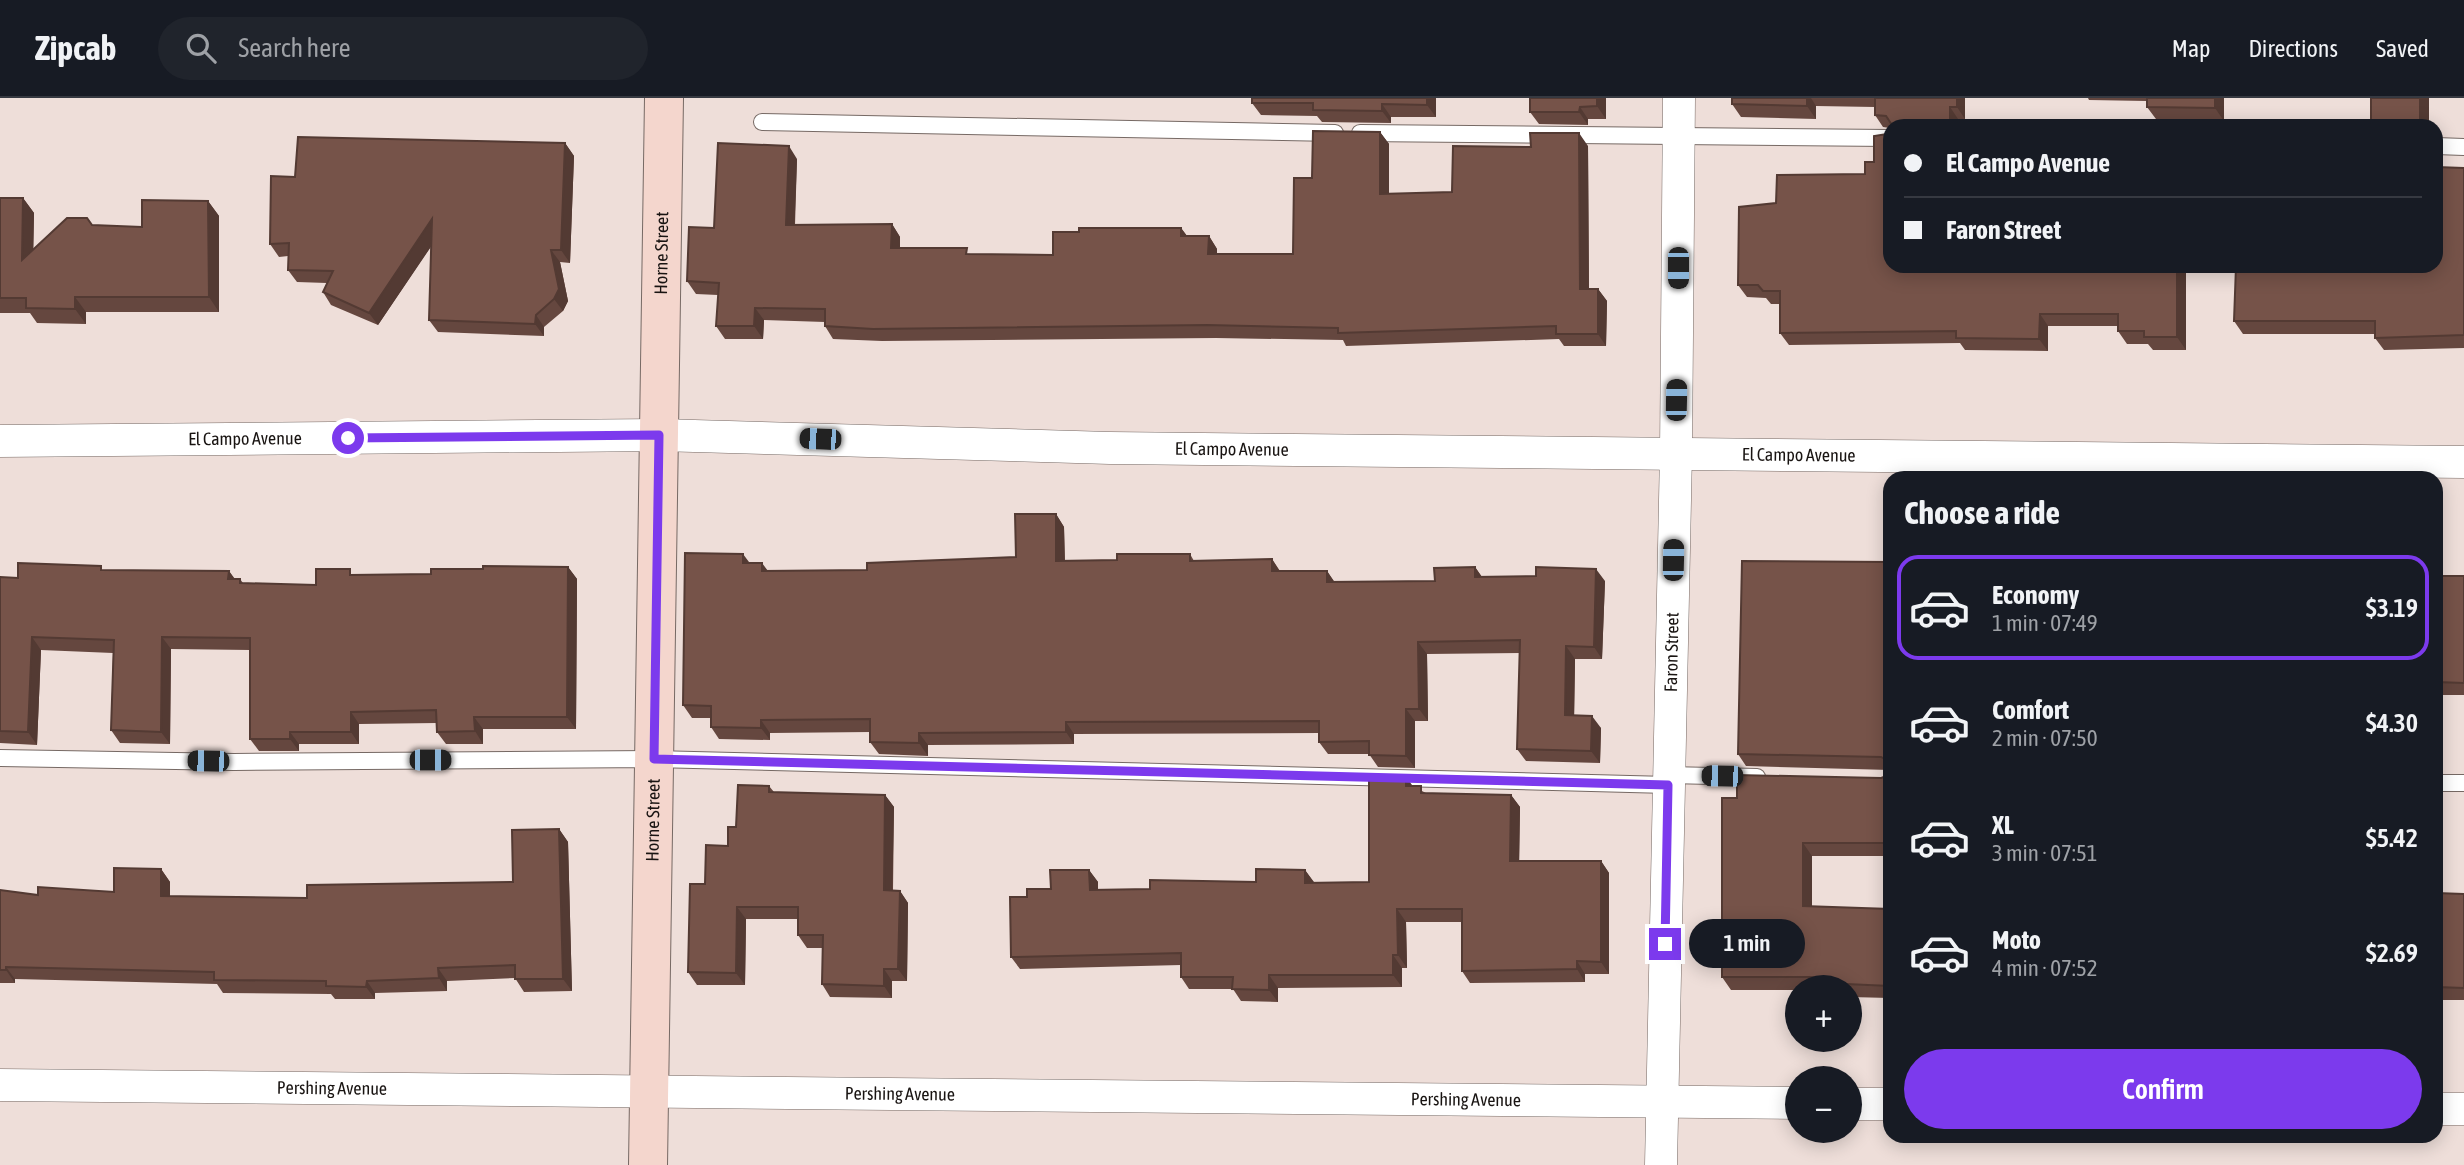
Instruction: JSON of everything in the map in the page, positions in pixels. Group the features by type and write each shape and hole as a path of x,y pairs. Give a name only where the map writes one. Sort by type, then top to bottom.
{"street":[{"name":"Horne Street","path":"648,1165 664,98"},
{"name":"Faron Street","path":"1661,1165 1676,453 1679,98"},
{"name":"El Campo Avenue","path":"0,441 659,435 1110,448 2464,462"},
{"name":"Pershing Avenue","path":"0,1086 1785,1104"},
{"path":"1862,1104 1883,1104"},
{"path":"2443,1109 2464,1109"}],"lane":[{"path":"762,122 1325,133 1883,138"},
{"path":"2443,146 2464,147"},
{"path":"0,758 234,762 654,759 1668,780 1776,778"},
{"path":"2443,783 2464,783"}],"building":[{"path":"1252,98 1427,98 1427,105 1382,104 1382,111 1313,110 1313,103 1252,103"},
{"path":"1530,98 1597,98 1597,106 1580,107 1579,112 1530,112"},
{"path":"1732,98 1807,98 1807,106 1732,104"},
{"path":"1875,98 1957,98 1957,107 1950,107 1950,119 1888,119 1886,116 1875,115"},
{"path":"2147,98 2215,98 2215,108 2147,107"},
{"path":"2371,98 2420,98 2420,119 2371,119"},
{"path":"1313,131 1380,132 1380,194 1452,192 1453,146 1531,147 1530,133 1579,133 1580,289 1598,289 1598,334 1556,334 1556,326 1338,333 1338,328 1207,325 873,329 825,326 825,309 755,308 754,326 716,326 719,283 687,281 689,227 714,228 718,143 789,146 786,225 892,224 891,248 967,248 966,254 1053,255 1053,232 1079,232 1079,228 1181,228 1181,236 1209,236 1208,254 1293,254 1294,178 1312,178"},
{"path":"1883,135 1883,273 2177,273 2177,337 2144,337 2144,331 2118,331 2118,314 2040,314 2039,339 1956,338 1956,331 1780,333 1780,291 1763,291 1758,285 1738,285 1739,207 1776,203 1777,175 1865,174 1865,162 1874,162 1874,136"},
{"path":"298,137 565,143 561,250 551,250 559,289 554,299 536,315 535,324 429,320 432,219 369,313 323,292 333,271 288,270 289,243 270,244 271,176 295,177"},
{"path":"2443,167 2464,168 2464,335 2375,338 2375,321 2234,321 2236,273 2443,273"},
{"path":"0,198 23,198 22,260 67,218 87,218 92,225 142,227 142,200 208,201 209,297 75,297 75,309 26,308 26,298 0,298"},
{"path":"1015,514 1056,514 1056,561 1117,560 1117,554 1190,554 1190,561 1272,559 1272,571 1327,571 1327,582 1435,581 1434,568 1475,567 1475,577 1536,576 1536,567 1596,569 1594,647 1566,646 1565,715 1592,716 1591,751 1517,749 1520,640 1418,642 1419,709 1406,709 1406,756 1369,755 1369,741 1319,742 1319,721 1066,722 1066,732 919,733 919,743 870,742 870,719 761,720 761,728 711,727 711,706 683,705 685,553 743,554 743,563 762,563 762,571 867,570 867,563 1016,557"},
{"path":"1742,561 1883,562 1883,758 1738,754"},
{"path":"18,563 101,566 101,570 229,571 228,579 240,579 240,583 316,585 316,569 350,569 350,575 431,574 431,569 483,569 483,566 568,567 567,717 474,717 475,731 437,732 436,710 351,712 351,732 290,732 290,739 250,739 250,638 162,637 161,732 111,730 114,640 32,637 28,732 0,731 0,577 18,578"},
{"path":"2443,576 2464,576 2464,683 2443,682"},
{"path":"1737,775 1883,777 1883,843 1803,843 1803,906 1883,909 1883,986 1862,985 1862,975 1722,977 1722,798 1737,798"},
{"path":"1369,776 1406,777 1406,786 1421,786 1421,793 1511,795 1510,861 1601,861 1601,962 1577,961 1577,969 1462,971 1462,909 1397,909 1398,955 1393,955 1393,975 1269,975 1269,990 1232,989 1233,977 1181,977 1181,953 1011,957 1010,897 1027,897 1027,889 1051,889 1050,870 1089,870 1090,890 1150,889 1150,880 1256,882 1256,869 1305,870 1305,883 1369,882"},
{"path":"738,785 769,786 769,792 885,795 884,890 900,891 898,969 884,969 884,986 822,984 823,935 798,935 798,907 737,907 736,973 688,972 690,884 705,884 706,845 728,846 728,827 736,827"},
{"path":"559,829 563,979 515,979 515,965 438,968 439,978 367,981 366,987 326,986 326,981 214,980 214,972 6,967 6,970 0,970 0,890 38,895 38,887 114,892 114,868 161,869 161,896 307,898 307,885 513,882 512,830"},
{"path":"2443,893 2464,894 2464,988 2443,987"}],"route":[{"path":"348,438 659,435 654,759 1668,785 1665,944"}]}
